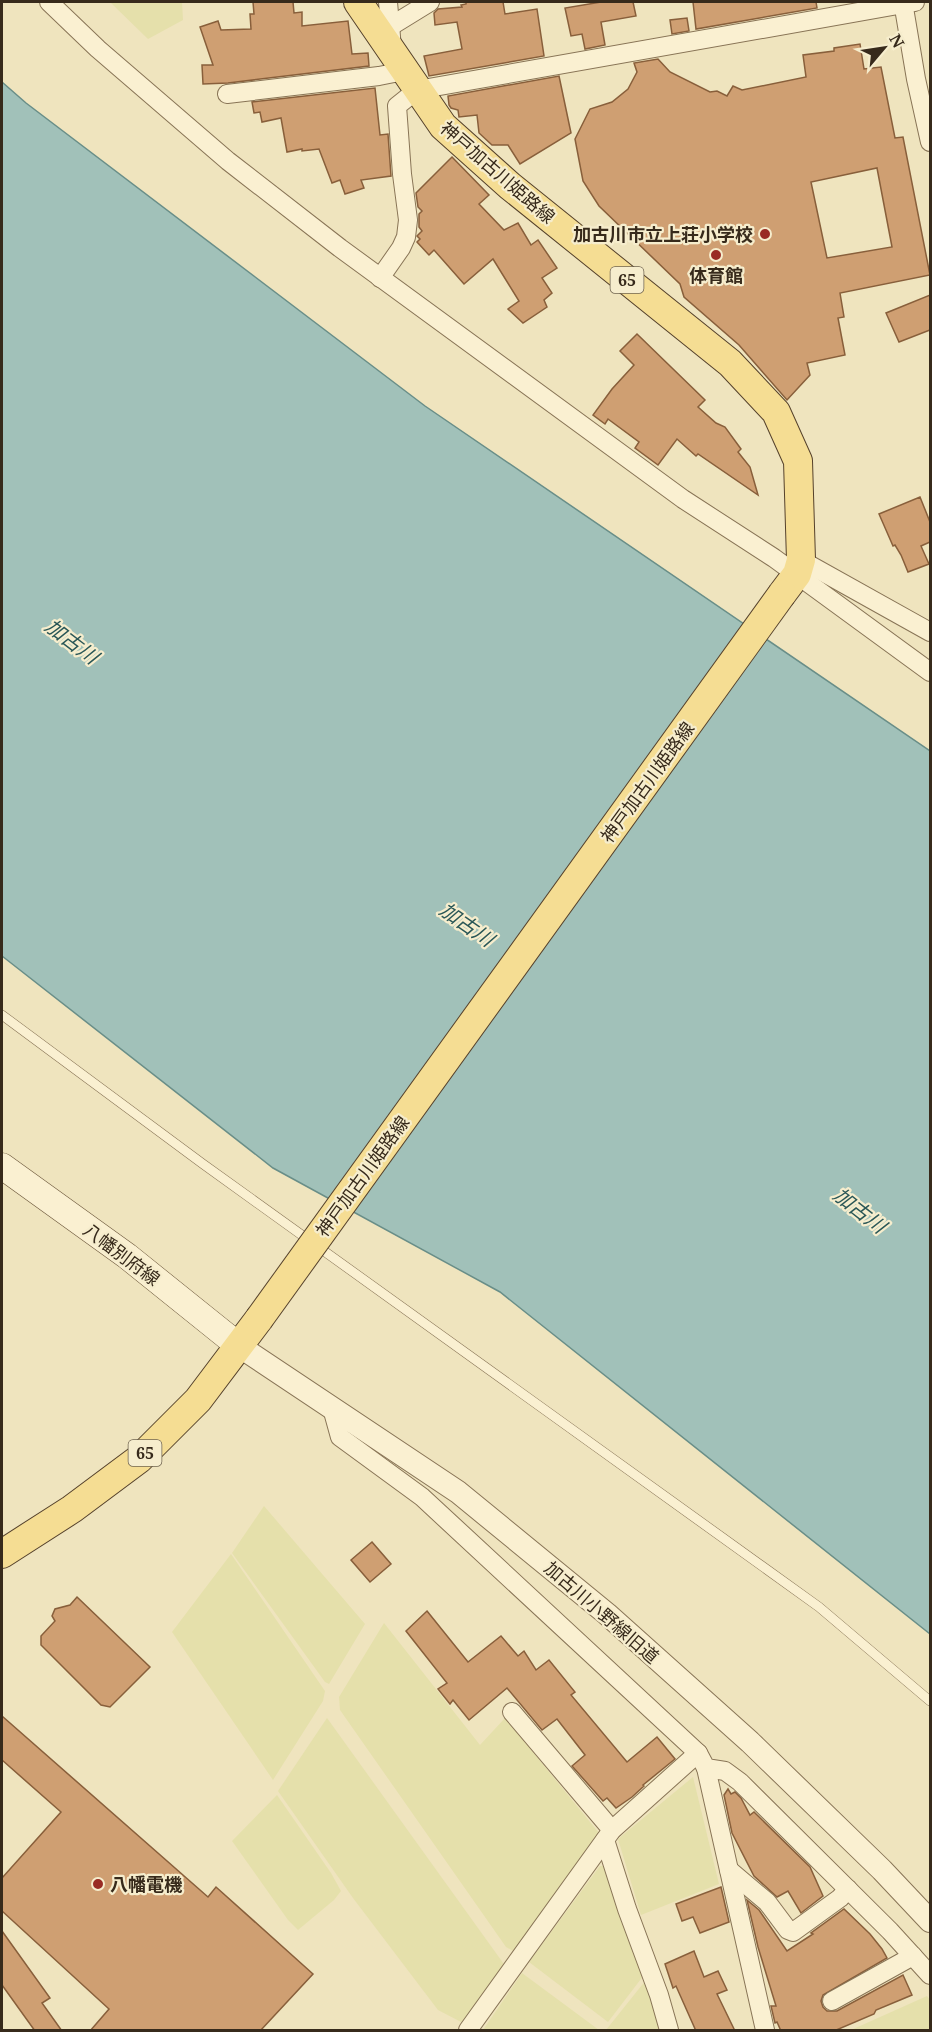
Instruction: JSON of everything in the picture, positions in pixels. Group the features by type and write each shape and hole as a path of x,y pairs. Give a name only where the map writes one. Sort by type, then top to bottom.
{"main road":[{"name":"神戸加古川姫路線","path":"2,1554 72,1509 139,1459 198,1400 259,1319 793,576 798,461 776,412 730,363 510,186 443,126 401,60 358,2"},
{"name":"八幡別府線","path":"2,1166 127,1256 239,1346"}],"street":[{"path":"49,2 98,49 228,160 380,278 674,493 930,672"},
{"path":"380,278 401,248 406,237 408,220 397,106 401,60 388,2"},
{"path":"227,94 379,76 401,60 429,2"},
{"path":"401,60 907,2 916,79 930,141"},
{"path":"793,576 930,632"},
{"name":"加古川小野線旧道","path":"239,1346 458,1492 607,1614 750,1742 882,1870 930,1921"},
{"path":"332,1407 340,1437 422,1497 702,1760 725,1771 740,1782 848,1889 930,1975"},
{"path":"512,1712 608,1835 627,1909 659,1995 669,2031"},
{"path":"468,2031 608,1835 702,1760"},
{"path":"702,1760 765,2031"},
{"path":"729,1870 757,1893 788,1930 793,1932 840,1898 848,1889"},
{"path":"832,2001 913,1956"}],"lane":[{"path":"2,1015 213,1171 819,1607 930,1701"}],"shaded area":[{"path":"110,2 182,2 183,20 148,39"},
{"path":"264,1506 365,1624 329,1684 325,1682 232,1553"},
{"path":"231,1554 325,1691 323,1701 273,1780 172,1632"},
{"path":"384,1623 480,1745 505,1718 599,1833 515,1952 506,1947 340,1710 339,1697"},
{"path":"327,1718 506,1967 463,2023 438,2010 353,1898 278,1791"},
{"path":"693,1777 719,1884 641,1915 618,1839"},
{"path":"277,1795 341,1891 334,1900 298,1930 288,1920 232,1841"},
{"path":"600,1866 605,1866 644,1975 608,2022 529,1962"},
{"path":"522,1973 599,2030 483,2030"},
{"path":"646,1980 662,2030 606,2030"},
{"path":"927,1996 930,2000 930,2030 851,2030"}],"water":[{"name":"加古川","path":"2,82 26,103 425,406 930,751 930,1634 500,1292 273,1168 2,956"}],"building":[{"path":"253,2 293,2 294,13 302,12 302,26 348,21 352,54 368,53 369,66 203,84 202,65 213,65 200,27 218,21 221,30 251,29 250,14 254,14"},
{"path":"466,2 503,2 505,14 537,9 544,56 429,76 424,56 462,49 457,22 435,25 434,13 438,9 462,7 461,5"},
{"path":"601,2 633,2 636,16 601,22 605,45 585,49 582,34 571,36 565,8"},
{"path":"693,2 816,2 817,8 696,29"},
{"path":"687,18 689,31 672,34 670,20"},
{"path":"860,44 864,69 881,67 895,138 903,137 930,275 840,293 844,317 838,318 845,355 807,363 810,375 787,400 739,345 684,297 680,284 599,206 583,181 575,139 590,109 612,102 628,89 637,72 634,63 658,59 670,72 710,92 717,91 727,96 733,86 742,90 806,77 803,55 834,51 834,48","holes":["877,168 892,247 827,258 811,182"]},
{"path":"559,76 571,133 520,164 508,145 492,145 479,133 477,115 459,117 458,110 449,105 448,96"},
{"path":"375,88 380,135 388,134 391,176 361,180 364,188 345,194 340,180 332,183 319,149 287,152 281,118 262,122 260,112 254,113 252,102"},
{"path":"452,157 489,195 479,204 504,230 518,223 531,245 538,240 557,268 542,278 552,293 544,300 547,307 523,323 508,309 519,301 493,259 464,284 434,250 429,255 417,242 420,239 417,236 422,231 419,227 419,214 422,211 418,207 416,193"},
{"path":"930,295 930,330 899,342 886,313"},
{"path":"637,334 705,400 698,407 716,423 725,427 741,449 738,452 750,467 758,495 698,454 696,456 677,439 658,465 635,448 639,442 608,419 605,424 593,415 634,365 620,351"},
{"path":"920,497 930,522 930,542 921,546 929,564 908,572 879,514"},
{"path":"372,1542 391,1564 370,1582 351,1560"},
{"path":"77,1597 150,1667 110,1707 101,1705 41,1645 41,1636 55,1621 52,1616 55,1609 70,1605"},
{"path":"427,1611 468,1662 501,1636 518,1656 524,1651 536,1670 549,1660 575,1692 571,1695 627,1762 657,1737 675,1759 616,1808 607,1798 603,1801 572,1766 585,1755 557,1719 542,1730 507,1688 469,1720 453,1700 450,1704 438,1689 447,1683 406,1631"},
{"path":"2,1716 208,1897 216,1887 313,1974 260,2031 90,2031 109,2009 2,1911 2,1878 61,1812 2,1760"},
{"path":"728,1789 731,1794 735,1792 741,1798 750,1815 754,1812 810,1867 823,1896 801,1913 788,1891 777,1897 754,1876 732,1833 724,1795"},
{"path":"721,1887 729,1922 700,1933 693,1917 682,1921 676,1904"},
{"path":"747,1900 759,1910 787,1951 844,1909 882,1949 887,1958 823,1995 821,2001 827,2011 837,2011 903,1975 912,1995 834,2031 781,2031 777,2022 775,2023 771,2006 776,2006"},
{"path":"2,1931 50,1998 42,2003 62,2031 35,2031 2,1985"},
{"path":"694,1951 704,1977 718,1971 727,1990 717,1994 735,2031 696,2031 676,1986 673,1988 665,1964"}],"place":[{"name":"加古川市立上荘小学校","path":"765,234"},
{"name":"体育館","path":"716,255"},
{"name":"八幡電機","path":"98,1884"}]}
